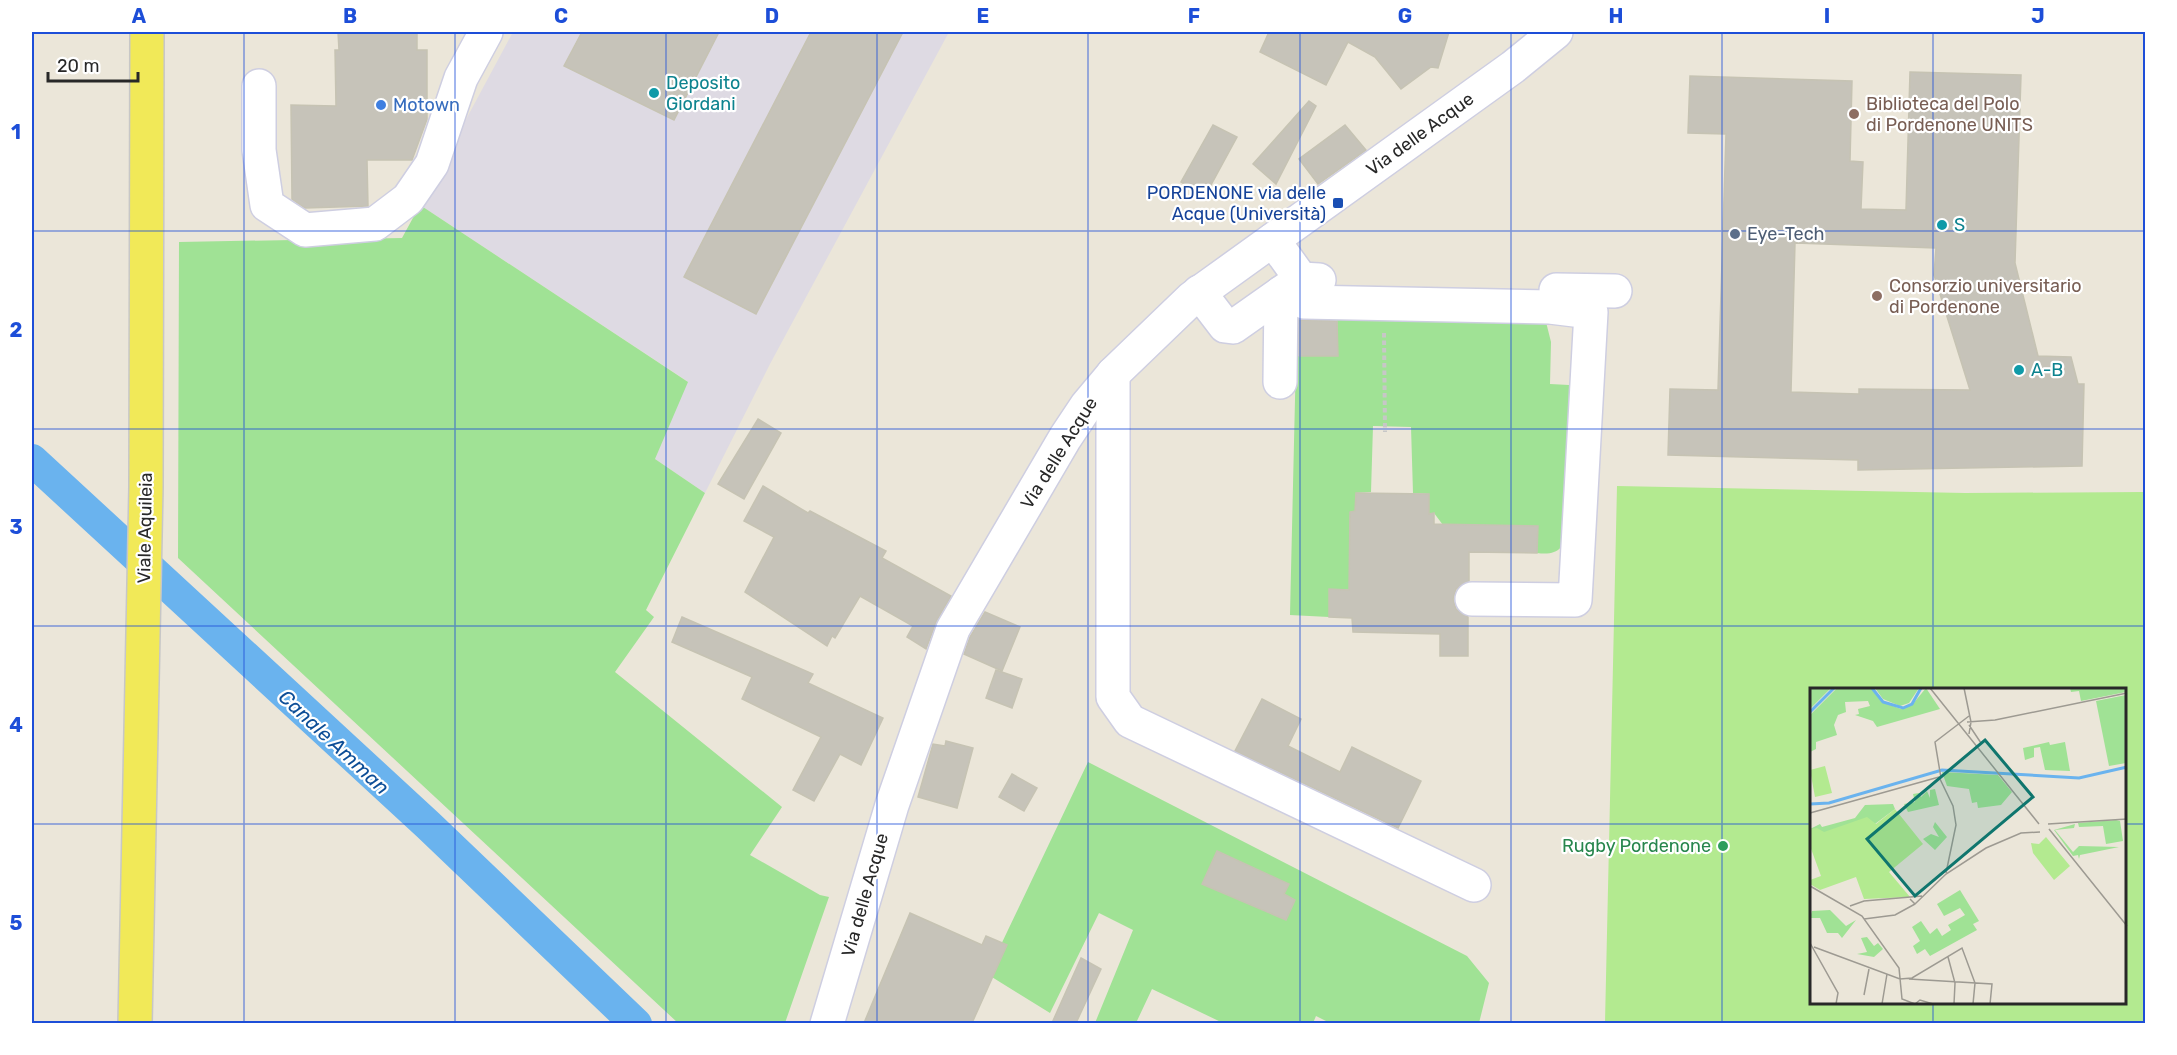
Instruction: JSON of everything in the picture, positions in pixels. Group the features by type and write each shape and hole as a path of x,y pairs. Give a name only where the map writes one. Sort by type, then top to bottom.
{"main road":[{"name":"Viale Aquileia","path":"135,1023 146,487 147,32"}],"street":[{"path":"259,86 259,150 267,205 304,230 375,224 408,198 432,164 461,78 486,32"},
{"name":"Via delle Acque","path":"827,1023 892,805 953,629 1065,438 1113,374 1195,295 1513,67 1556,32"},
{"path":"1273,240 1291,286 1304,302 1550,307 1591,312 1575,600 1473,599"},
{"path":"1280,382 1291,286"},
{"path":"1195,295 1225,326 1233,327 1291,286 1615,291"},
{"path":"1113,374 1113,698 1130,721 1473,885"}],"path":[{"path":"1384,305 1385,432"}],"shaded area":[{"path":"513,32 949,32 770,364 705,493 655,459 687,381 420,205"}],"green space":[{"path":"420,205 688,382 655,459 705,493 646,610 654,617 615,672 782,807 750,855 820,895 829,897 785,1023 678,1023 178,558 179,242 402,238"},
{"path":"1337,314 1546,322 1551,342 1550,384 1569,385 1568,529 1565,541 1559,549 1550,553 1537,553 1538,527 1443,525 1434,513 1429,514 1429,494 1413,493 1411,427 1373,426 1371,492 1356,493 1355,511 1350,512 1349,572 1358,590 1329,589 1329,617 1290,615 1296,356 1338,356"},
{"name":"Rugby Pordenone","path":"1617,486 1965,493 2145,492 2145,1023 1605,1023"},
{"path":"1088,762 1467,956 1489,983 1479,1023 1330,1023 1316,1016 1313,1023 1223,1023 1152,989 1136,1023 1095,1023 1133,930 1099,913 1050,1013 987,974"}],"building":[{"name":"Motown","path":"338,32 417,32 417,50 427,50 427,119 412,160 367,160 368,206 305,208 292,199 291,105 336,106 335,50 339,50"},
{"name":"Deposito Giordani","path":"582,32 719,32 674,120 564,66"},
{"path":"811,32 903,32 756,314 684,277"},
{"path":"1269,32 1449,32 1438,68 1431,67 1401,89 1375,57 1348,42 1326,85 1260,52"},
{"path":"1910,72 2021,75 2015,263 2038,356 2071,357 2078,384 2084,384 2082,466 1858,470 1858,460 1668,455 1670,389 1718,390 1726,134 1688,133 1690,76 1852,81 1850,161 1863,162 1861,209 1906,210","holes":["1795,243 1936,248 1934,275 1970,390 1859,389 1859,394 1791,392"]},
{"path":"1309,101 1316,106 1276,184 1253,164"},
{"path":"1213,125 1237,137 1205,196 1181,182"},
{"path":"1345,125 1366,150 1318,184 1299,159"},
{"path":"1299,320 1337,321 1338,356 1299,356"},
{"path":"758,419 781,433 744,499 718,484"},
{"path":"763,486 808,513 810,511 886,551 882,558 951,596 937,620 926,649 907,637 913,626 860,596 835,638 832,636 827,646 745,592 774,537 744,521"},
{"path":"1356,493 1429,494 1429,514 1434,513 1434,524 1538,526 1537,553 1469,552 1469,581 1456,589 1453,599 1456,609 1468,617 1468,656 1440,656 1440,634 1353,632 1352,618 1329,617 1329,589 1349,590 1350,512 1355,511"},
{"path":"985,612 1020,627 1002,671 964,654 970,637"},
{"path":"682,617 813,674 808,683 883,718 861,765 840,754 814,801 793,790 821,737 742,699 752,677 672,642"},
{"path":"996,670 1022,679 1012,708 986,698"},
{"path":"1262,699 1301,719 1288,746 1340,772 1352,747 1421,781 1398,828 1235,751"},
{"path":"946,741 973,748 957,808 918,797 933,744 945,746"},
{"path":"1012,774 1037,788 1024,811 999,797"},
{"path":"1217,851 1289,884 1284,894 1295,900 1286,920 1202,884"},
{"path":"910,913 982,945 986,936 1007,945 972,1023 864,1023"},
{"path":"1081,958 1101,969 1076,1023 1052,1023"}],"waterway":[{"name":"Canale Amman","path":"32,460 428,825 636,1024"}],"place":[{"name":"Deposito Giordani","path":"654,93"},
{"name":"Motown","path":"381,105"},
{"name":"Biblioteca del Polo di Pordenone UNITS","path":"1854,114"},
{"name":"PORDENONE via delle Acque (Università)","path":"1338,203"},
{"name":"S","path":"1942,225"},
{"name":"Eye-Tech","path":"1735,234"},
{"name":"Consorzio universitario di Pordenone","path":"1877,296"},
{"name":"A-B","path":"2019,370"},
{"name":"Rugby Pordenone","path":"1723,846"}]}
